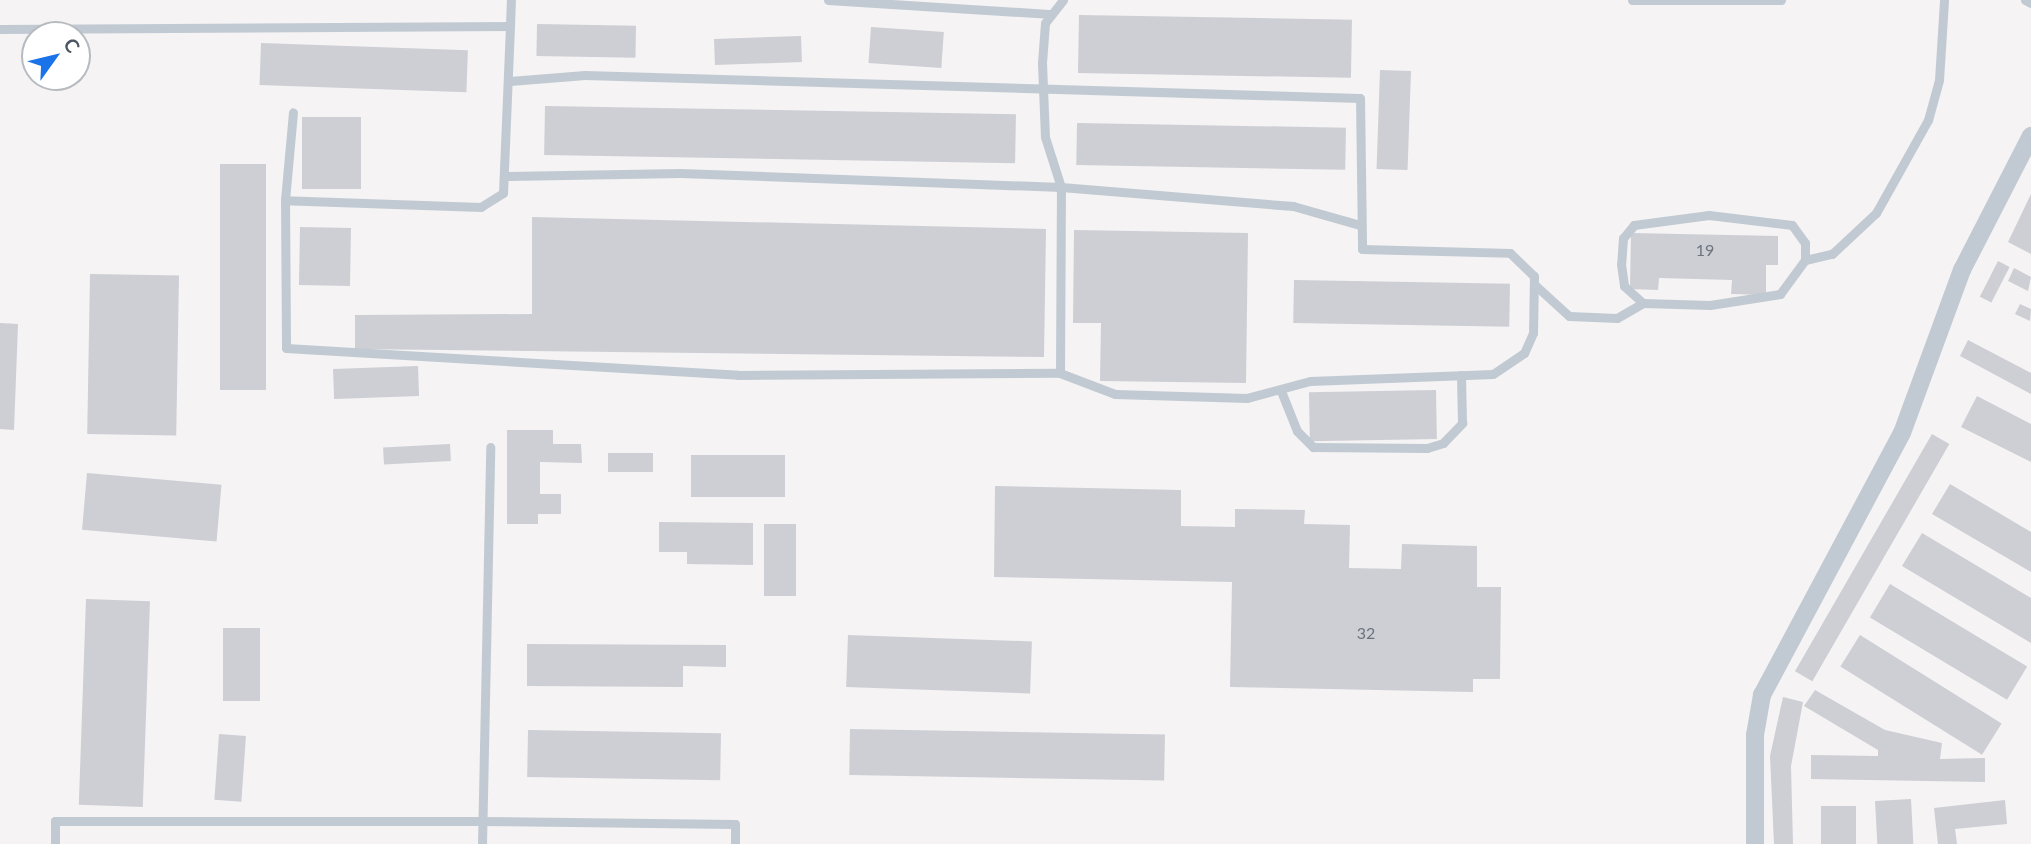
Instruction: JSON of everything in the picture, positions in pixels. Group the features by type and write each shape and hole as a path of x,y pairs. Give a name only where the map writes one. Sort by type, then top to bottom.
{"street":[{"path":"1755,844 1755,735 1762,695 1902,433 1962,270 2031,136"}],"lane":[{"path":"285,200 481,207 503,192 508,176 511,0"},
{"path":"828,0 1049,15"},
{"path":"1060,373 1061,187 1045,137 1043,92 1049,15 1063,0"},
{"path":"1632,0 1781,0"},
{"path":"510,81 585,75 1043,92 1360,98 1362,249 1510,253 1523,259 1535,285 1569,316 1617,318 1643,303 1758,302 1780,294 1805,260 1832,254 1876,213 1906,167 1939,80 1944,0"},
{"path":"2025,0 2031,3"},
{"path":"0,29 510,26"},
{"path":"293,112 285,200 286,348 738,375 1060,373 1115,394 1247,398 1310,381 1493,374 1524,353 1533,333 1535,285"},
{"path":"508,176 680,173 1061,187 1293,206 1360,225"},
{"path":"1643,303 1624,286 1621,264 1623,238 1634,225 1709,215 1761,218 1799,232 1805,260"},
{"path":"1281,391 1297,431 1313,447 1426,448 1443,443 1462,423 1461,375"},
{"path":"482,844 490,447"},
{"path":"55,844 55,821 735,824 735,844"}],"building":[{"path":"1079,15 1352,20 1351,78 1078,73"},
{"path":"537,24 636,26 635,58 536,56"},
{"path":"871,27 944,32 941,68 868,63"},
{"path":"801,36 802,62 715,65 714,39"},
{"path":"261,43 468,50 466,92 260,85"},
{"path":"1380,70 1411,71 1408,170 1377,169"},
{"path":"545,106 1016,114 1015,163 544,155"},
{"path":"302,117 361,117 361,189 302,189"},
{"path":"1077,123 1346,128 1345,170 1076,165"},
{"path":"220,164 266,164 266,390 220,390"},
{"path":"2031,194 2031,254 2008,242"},
{"path":"532,217 1046,229 1044,357 355,349 355,315 532,314"},
{"path":"300,227 351,228 350,286 299,285"},
{"path":"1074,230 1248,233 1246,383 1100,381 1101,323 1073,323"},
{"path":"1631,233 1778,236 1778,265 1766,265 1766,295 1731,294 1732,280 1659,278 1658,290 1630,289"},
{"path":"1998,261 2010,267 1991,303 1980,297"},
{"path":"2014,268 2031,277 2028,291 2008,281"},
{"path":"90,274 179,276 176,436 87,434"},
{"path":"1294,280 1510,284 1509,327 1293,323"},
{"path":"2020,304 2031,309 2030,321 2015,314"},
{"path":"0,323 18,324 14,430 0,429"},
{"path":"1968,340 2031,373 2031,394 1960,356"},
{"path":"418,366 419,396 334,399 333,369"},
{"path":"1436,390 1437,439 1310,441 1309,392"},
{"path":"1977,396 2031,424 2031,462 1961,427"},
{"path":"507,430 553,430 553,444 581,444 582,463 540,462 540,494 561,494 561,514 538,514 538,524 507,524"},
{"path":"1932,434 1949,444 1812,681 1795,671"},
{"path":"450,444 451,461 384,464 383,448"},
{"path":"608,453 653,453 653,472 608,472"},
{"path":"691,455 785,455 785,497 691,497"},
{"path":"87,473 221,485 217,542 82,530"},
{"path":"1950,484 2031,532 2031,572 1932,514"},
{"path":"995,486 1181,490 1181,526 1235,527 1235,509 1305,510 1304,524 1350,525 1349,568 1401,569 1402,544 1477,546 1477,587 1501,587 1500,679 1473,679 1473,692 1230,687 1232,582 994,577"},
{"path":"659,522 753,523 753,565 687,564 687,552 659,552"},
{"path":"764,524 796,524 796,596 764,596"},
{"path":"1922,533 2031,598 2031,643 1902,566"},
{"path":"1890,584 2027,666 2007,700 1870,617"},
{"path":"86,599 150,601 143,807 79,805"},
{"path":"223,628 260,628 260,701 223,701"},
{"path":"848,635 1032,641 1030,693 846,687"},
{"path":"1860,635 2002,723 1982,755 1840,666"},
{"path":"527,644 726,645 726,667 683,666 683,687 527,686"},
{"path":"1815,690 1885,730 1942,743 1940,759 1985,758 1985,782 1811,779 1811,755 1878,756 1878,750 1804,706"},
{"path":"1783,697 1803,702 1791,766 1793,844 1774,844 1770,756"},
{"path":"850,729 1165,734 1164,780 849,775"},
{"path":"528,730 721,733 720,780 527,777"},
{"path":"219,734 246,736 241,802 214,800"},
{"path":"1911,799 1913,844 1877,844 1875,801"},
{"path":"2005,800 2007,824 1955,829 1957,844 1938,844 1934,808"},
{"path":"1821,806 1856,806 1856,844 1821,844"}]}
